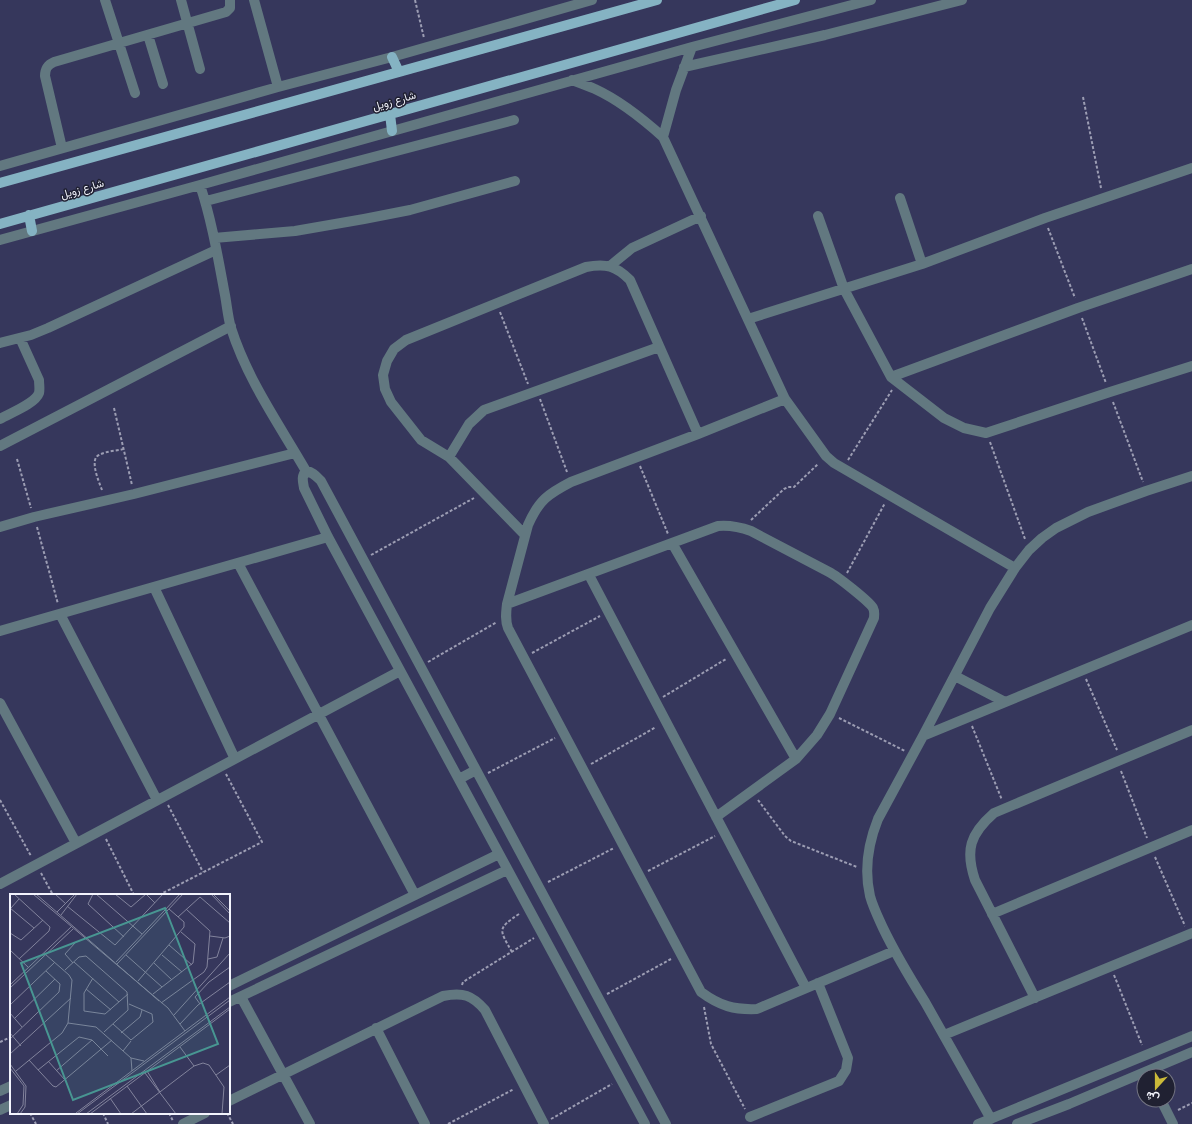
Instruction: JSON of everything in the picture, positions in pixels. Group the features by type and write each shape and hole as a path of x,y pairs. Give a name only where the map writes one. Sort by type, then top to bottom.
{"main road":[{"path":"0,183 656,0"},
{"name":"شارع زويل","path":"0,224 794,0"},
{"path":"392,57 399,72"},
{"path":"390,114 392,131"},
{"path":"28,216 32,231"}],"street":[{"path":"105,0 135,93"},
{"path":"181,0 200,69"},
{"path":"62,148 45,76 46,67 54,62 226,12 230,8 230,0"},
{"path":"254,0 278,87"},
{"path":"0,166 278,87 392,57 578,2 592,0"},
{"path":"0,240 572,80 871,0"},
{"path":"684,67 824,35 962,0"},
{"path":"148,35 163,84"},
{"path":"664,137 673,102 692,47"},
{"path":"572,80 596,89 620,103 643,119 664,137 786,399 826,456 834,463 1015,568"},
{"path":"206,200 514,120"},
{"path":"748,319 922,264 1045,218 1192,168"},
{"path":"214,238 295,231 364,219 410,210 515,181"},
{"path":"200,185 206,200 231,326 245,365 259,393 306,471 314,474 321,481 666,1124"},
{"path":"900,198 922,264"},
{"path":"610,266 632,248 700,216"},
{"path":"818,216 844,289 894,379 949,421 964,428 986,433 1192,366"},
{"path":"0,343 48,328 216,250"},
{"path":"525,535 449,457 421,440 391,402 385,389 383,375 387,361 394,349 406,340 586,267 598,264 610,266 621,271 630,280 698,434"},
{"path":"894,379 1078,308 1192,269"},
{"path":"0,446 231,326"},
{"path":"0,419 35,400 39,394 39,380 20,338"},
{"path":"449,457 469,424 484,410 659,347"},
{"path":"786,399 571,482 545,498 538,506 528,525 525,535 507,604 506,616 508,628 701,992 722,1005 745,1010 757,1009 894,951"},
{"path":"0,526 296,453"},
{"path":"306,471 303,474 302,480 304,488 328,537 645,1124"},
{"path":"991,1119 944,1035 894,951 874,909 869,890 867,871 870,844 878,819 990,608 1015,568 1030,550 1042,538 1056,528 1088,512 1192,476"},
{"path":"507,604 718,526 731,526 751,531 829,572 871,605 873,608 874,618 830,714 818,735 796,759 716,817"},
{"path":"0,631 328,537"},
{"path":"672,543 796,759"},
{"path":"238,563 414,895"},
{"path":"589,574 806,988"},
{"path":"154,587 234,759"},
{"path":"60,614 160,799"},
{"path":"923,736 1192,625"},
{"path":"0,884 400,671"},
{"path":"955,676 1005,702"},
{"path":"0,703 76,844"},
{"path":"1035,998 975,880 970,866 970,851 974,836 982,823 994,813 1192,730"},
{"path":"459,780 478,773"},
{"path":"992,914 1192,830"},
{"path":"230,986 499,854"},
{"path":"230,1002 507,870"},
{"path":"944,1035 1190,934"},
{"path":"548,945 564,936"},
{"path":"750,1117 839,1080 846,1070 848,1058 818,983"},
{"path":"230,1102 376,1028 443,996 455,993 467,996 477,1001 485,1010 544,1124"},
{"path":"241,997 310,1124"},
{"path":"376,1028 425,1124"},
{"path":"978,1124 1192,1036"},
{"path":"1158,1068 1192,1052"},
{"path":"1017,1124 1136,1078"},
{"path":"0,1091 10,1086"},
{"path":"1063,1090 1069,1104"},
{"path":"0,1110 10,1105"},
{"path":"1165,1108 1170,1119"},
{"path":"183,1124 204,1114"}],"path":[{"path":"415,0 427,47"},
{"path":"1083,97 1103,199"},
{"path":"1045,218 1146,491"},
{"path":"497,303 571,482"},
{"path":"843,468 894,379"},
{"path":"114,408 134,494"},
{"path":"986,433 1030,550"},
{"path":"105,501 94,464 94,459 97,455 124,449"},
{"path":"743,528 784,489 794,487 826,456"},
{"path":"636,458 672,543"},
{"path":"17,459 60,614"},
{"path":"363,560 483,493"},
{"path":"842,581 890,495"},
{"path":"524,658 608,612"},
{"path":"421,667 506,616"},
{"path":"656,702 735,653"},
{"path":"1082,670 1119,760 1150,847 1190,934"},
{"path":"830,714 913,755"},
{"path":"969,718 1006,808"},
{"path":"583,768 666,721"},
{"path":"478,773 564,734"},
{"path":"161,894 262,842 221,766"},
{"path":"751,791 791,842 867,871"},
{"path":"160,799 203,872"},
{"path":"0,800 52,894"},
{"path":"102,829 134,894"},
{"path":"640,876 724,832"},
{"path":"538,887 622,843"},
{"path":"512,952 503,935 503,926 528,908"},
{"path":"455,993 463,982 542,933"},
{"path":"598,998 681,954"},
{"path":"1111,966 1146,1055"},
{"path":"701,992 711,1044 750,1117"},
{"path":"0,1042 10,1037"},
{"path":"544,1124 621,1079"},
{"path":"448,1124 524,1084"},
{"path":"1170,1119 1192,1103"},
{"path":"31,1114 36,1124"},
{"path":"103,1114 108,1124"},
{"path":"169,1114 174,1124"},
{"path":"228,1114 233,1124"}]}
